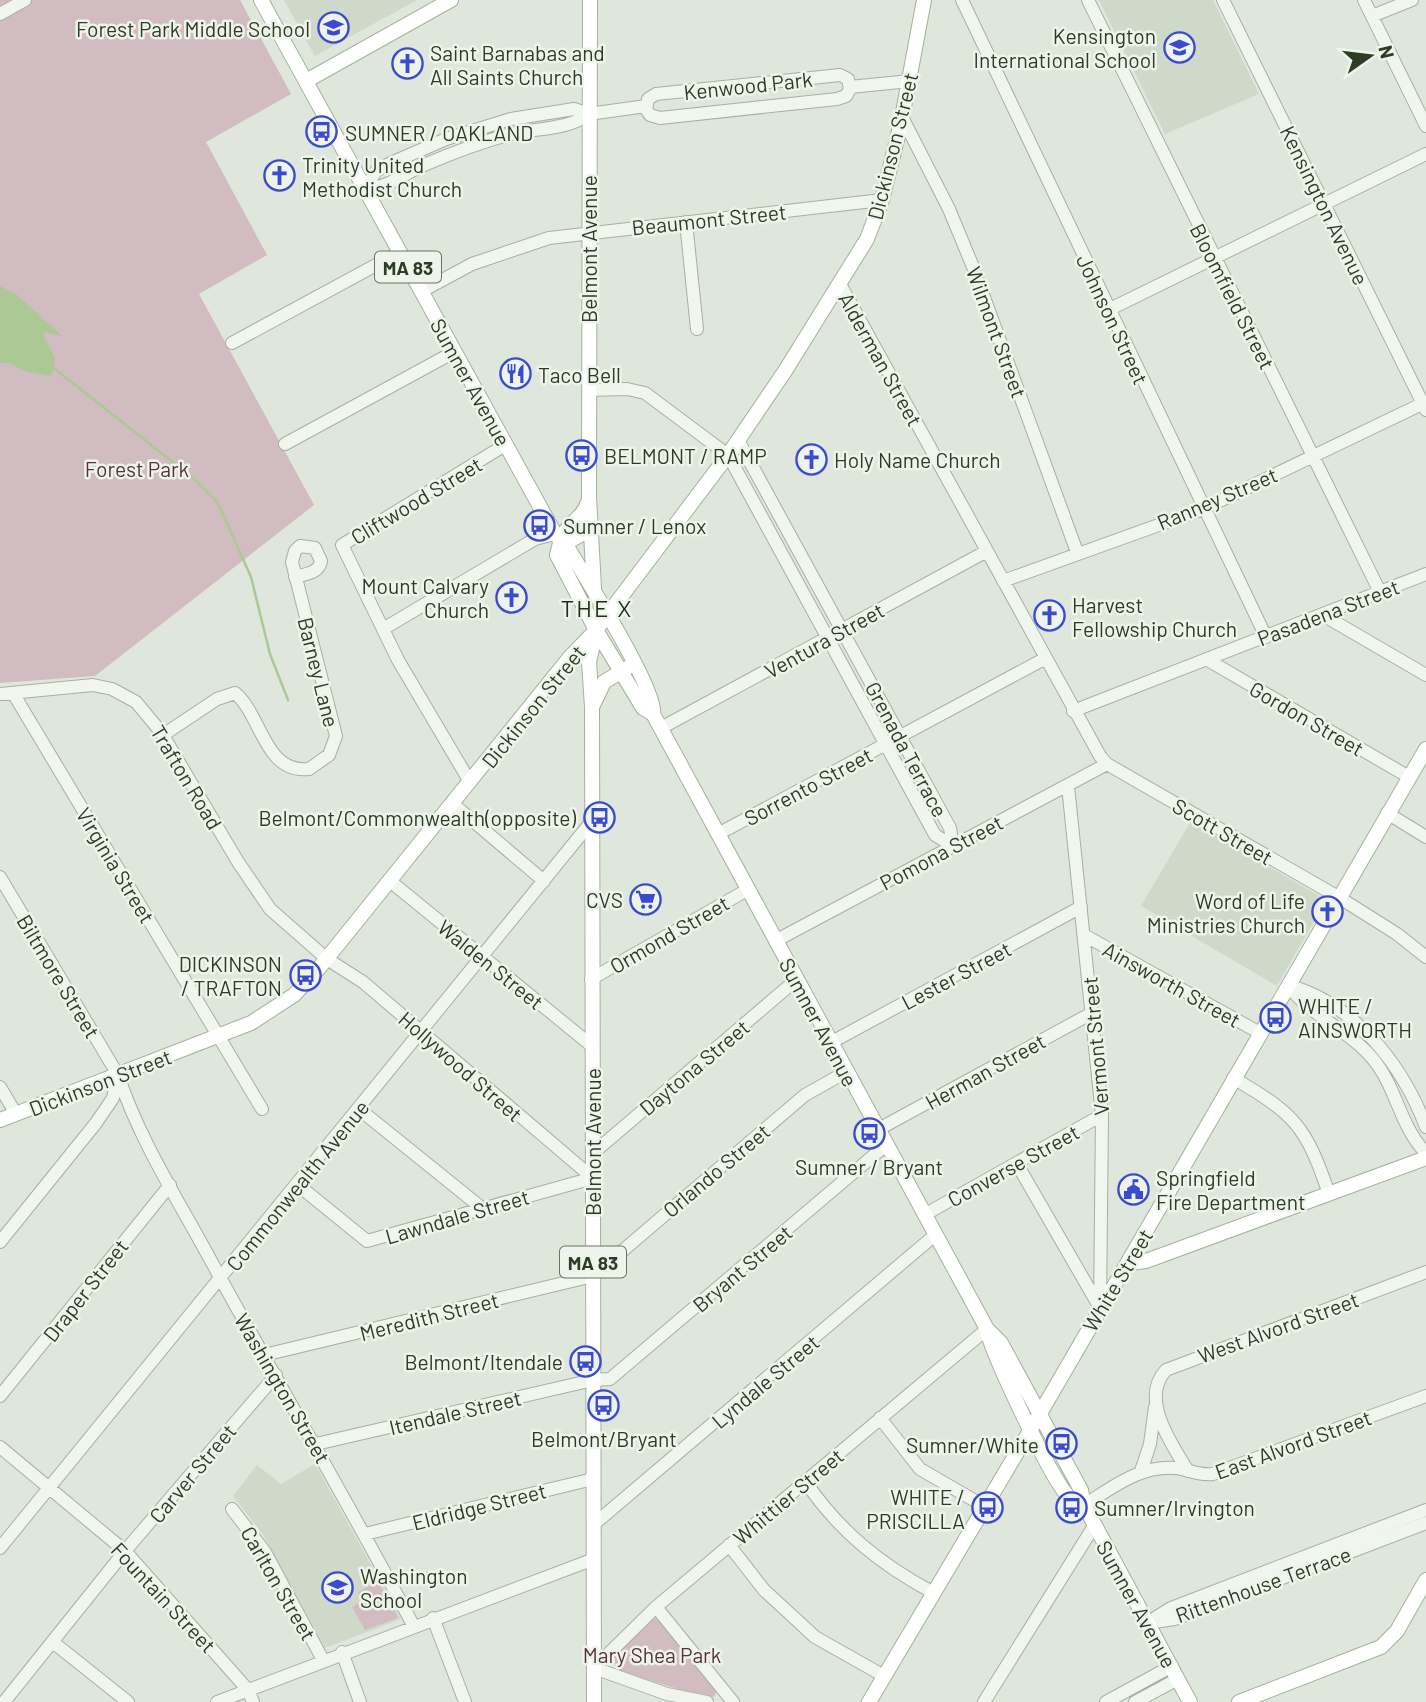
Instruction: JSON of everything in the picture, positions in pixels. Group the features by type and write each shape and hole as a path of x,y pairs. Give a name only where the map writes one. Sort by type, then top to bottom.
{"main road":[{"name":"Sumner Avenue","path":"261,0 505,445 635,663 653,699 653,714 747,890 987,1329 1001,1343 1081,1490 1084,1505 1094,1526 1190,1702"},
{"path":"306,80 451,0"},
{"name":"Belmont Avenue","path":"590,0 589,497 594,593"},
{"name":"Dickinson Street","path":"0,1120 251,1023 284,1003 327,959 596,630 728,455 840,284 867,239 882,200 910,81 924,0"},
{"path":"589,497 582,516 566,528 559,538 571,540 591,529"},
{"name":"Sumner Avenue","path":"559,538 557,555 596,630 646,712 653,714"},
{"name":"Belmont Avenue","path":"594,1702 592,707 589,662 596,630"},
{"path":"592,707 604,682 635,663"},
{"name":"White Street","path":"869,1702 1031,1429 1233,1077 1426,749"},
{"path":"1128,1263 1146,1261 1329,1194 1426,1155"},
{"name":"Sumner Avenue","path":"987,1329 990,1347 1031,1429 1068,1496 1084,1505"},
{"path":"1240,1702 1381,1647 1397,1631 1426,1580"}],"street":[{"path":"0,15 24,0"},
{"name":"Johnson Street","path":"962,0 1266,637"},
{"name":"Bloomfield Street","path":"1088,0 1380,592"},
{"name":"Kensington Avenue","path":"1223,0 1425,405"},
{"path":"1364,0 1421,102 1426,126"},
{"path":"1372,16 1412,0"},
{"name":"Kenwood Park","path":"832,76 846,77 850,87 846,96 837,99 660,118 648,113 646,106 650,97 656,94 832,76"},
{"name":"Kenwood Park","path":"850,87 910,81"},
{"name":"Kenwood Park","path":"589,114 646,106"},
{"path":"365,189 377,170 426,147 474,130 511,119 574,109 589,114"},
{"path":"365,189 383,188 420,167 478,144 527,130 578,122 589,114"},
{"name":"Wilmont Street","path":"902,117 949,209 973,267 1077,552"},
{"path":"474,130 478,144"},
{"path":"1108,310 1426,154"},
{"name":"Beaumont Street","path":"422,291 499,253 549,238 882,200"},
{"path":"686,222 697,328"},
{"path":"232,342 400,252"},
{"name":"Alderman Street","path":"840,284 1073,710 1107,764"},
{"path":"285,443 454,352"},
{"path":"589,390 627,389 645,393 728,455"},
{"name":"Ranney Street","path":"1003,581 1077,552 1203,509 1425,405"},
{"name":"Grenada Terrace","path":"738,440 902,736 950,828 953,846"},
{"name":"Cliftwood Street","path":"470,782 383,629 342,545 505,445"},
{"name":"Grenada Terrace","path":"728,455 935,835 953,846"},
{"path":"383,629 535,539 559,538"},
{"name":"Ventura Street","path":"661,728 987,551"},
{"name":"Pasadena Street","path":"1073,710 1426,574"},
{"name":"Barney Lane","path":"163,735 217,699 235,693 281,761 291,767 304,769 326,759 334,747 336,733 295,577"},
{"path":"1323,615 1426,674"},
{"name":"Sorrento Street","path":"718,834 1046,658"},
{"name":"Gordon Street","path":"1206,659 1409,777"},
{"name":"Trafton Road","path":"7,694 75,686 106,687 136,702 163,735 261,897 291,930 327,959"},
{"name":"Virginia Street","path":"7,694 220,1036 262,1109"},
{"name":"Pomona Street","path":"775,941 1107,764"},
{"name":"Scott Street","path":"1107,764 1340,898 1397,934 1426,957"},
{"name":"Vermont Street","path":"1068,786 1102,1115 1100,1308"},
{"path":"453,804 544,881"},
{"path":"1387,813 1426,837"},
{"name":"Commonwealth Avenue","path":"0,1548 592,821"},
{"name":"Biltmore Street","path":"0,877 118,1075"},
{"name":"Walden Street","path":"390,881 592,1046"},
{"name":"Ormond Street","path":"591,979 747,890"},
{"name":"Lester Street","path":"830,1043 1081,907"},
{"name":"Ainsworth Street","path":"1084,935 1260,1032"},
{"name":"Hollywood Street","path":"327,959 363,982 593,1178"},
{"name":"Daytona Street","path":"593,1154 796,980"},
{"path":"1288,985 1308,992 1352,1029 1383,1049 1402,1074 1426,1127"},
{"name":"Herman Street","path":"877,1129 1092,1013"},
{"path":"1352,1029 1389,1083 1414,1141 1426,1155"},
{"name":"Orlando Street","path":"593,1276 805,1095 846,1072"},
{"path":"1389,1083 1402,1074"},
{"path":"0,1242 102,1114 113,1098 118,1075"},
{"name":"Washington Street","path":"118,1075 124,1095 170,1185 275,1375 317,1444 413,1625"},
{"path":"1233,1077 1272,1100 1298,1123 1308,1139 1329,1194"},
{"path":"0,1087 16,1114"},
{"path":"359,1109 483,1209"},
{"name":"Converse Street","path":"924,1215 1102,1115"},
{"name":"Bryant Street","path":"593,1380 610,1379 622,1370 886,1144"},
{"path":"1017,1164 1100,1308"},
{"name":"Lawndale Street","path":"298,1185 366,1241 593,1178"},
{"name":"Draper Street","path":"0,1396 170,1185"},
{"name":"Lyndale Street","path":"593,1525 935,1235"},
{"name":"West Alvord Street","path":"1141,1471 1150,1444 1158,1381 1171,1367 1426,1272"},
{"name":"Meredith Street","path":"264,1355 593,1276"},
{"name":"Whittier Street","path":"594,1668 656,1608 729,1545 987,1329"},
{"name":"Carver Street","path":"4,1702 54,1643 125,1551 275,1375"},
{"name":"Itendale Street","path":"317,1444 593,1380"},
{"name":"East Alvord Street","path":"1084,1505 1141,1471 1171,1468 1203,1475 1227,1470 1426,1396"},
{"path":"1156,1404 1188,1471"},
{"path":"880,1418 919,1469 984,1506"},
{"name":"Fountain Street","path":"0,1447 125,1551 251,1696"},
{"name":"Eldridge Street","path":"365,1534 593,1479"},
{"path":"805,1481 824,1509 856,1542 896,1572 932,1592"},
{"name":"Carlton Street","path":"232,1509 265,1552 323,1660"},
{"name":"Rittenhouse Terrace","path":"1147,1623 1171,1608 1426,1510"},
{"name":"Rittenhouse Terrace","path":"1147,1623 1175,1619 1426,1523"},
{"path":"984,1702 1094,1526"},
{"path":"729,1545 764,1590 815,1637 884,1676"},
{"path":"217,1702 251,1696 342,1652 594,1559"},
{"path":"656,1608 733,1702"},
{"path":"433,1618 465,1702"},
{"path":"54,1643 128,1702"},
{"path":"342,1652 360,1702"},
{"path":"594,1668 667,1694 707,1702"},
{"path":"1106,1702 1175,1673"},
{"path":"1135,1702 1175,1673"}],"shaded area":[{"name":"Forest Park Middle School","path":"284,0 417,0 315,56"},
{"name":"Kensington International School","path":"1099,0 1213,0 1259,94 1165,134"},
{"path":"0,286 16,294 62,336 43,332 55,359 54,370 50,376 24,371 10,363 0,363"},
{"path":"1191,821 1326,900 1277,986 1141,906"},
{"name":"Washington School","path":"315,1464 401,1619 325,1648 262,1533 233,1496 257,1465 281,1484"}],"green space":[{"name":"Forest Park","path":"0,0 240,0 291,94 206,142 267,255 199,294 314,505 95,676 0,683"},
{"path":"378,1581 398,1618 365,1630 352,1607 362,1601 358,1592"},
{"name":"Mary Shea Park","path":"652,1618 657,1619 717,1689 714,1697 619,1671 615,1665 615,1653"}],"waterway":[{"path":"55,369 194,479 218,503 251,577 270,654 288,700"}],"place":[{"name":"Forest Park Middle School","path":"333,28"},
{"name":"Kensington International School","path":"1179,47"},
{"name":"Saint Barnabas and All Saints Church","path":"407,64"},
{"name":"SUMNER / OAKLAND","path":"322,132"},
{"name":"Trinity United Methodist Church","path":"279,176"},
{"name":"Taco Bell","path":"515,374"},
{"name":"BELMONT / RAMP","path":"581,455"},
{"name":"Holy Name Church","path":"811,459"},
{"name":"Sumner / Lenox","path":"540,525"},
{"name":"Mount Calvary Church","path":"512,597"},
{"name":"Harvest Fellowship Church","path":"1049,616"},
{"name":"Belmont/Commonwealth(opposite)","path":"599,817"},
{"name":"CVS","path":"646,899"},
{"name":"Word of Life Ministries Church","path":"1328,912"},
{"name":"DICKINSON / TRAFTON","path":"305,975"},
{"name":"WHITE / AINSWORTH","path":"1275,1017"},
{"name":"Sumner / Bryant","path":"869,1134"},
{"name":"Springfield Fire Department","path":"1133,1189"},
{"name":"Belmont/Itendale","path":"586,1361"},
{"name":"Belmont/Bryant","path":"604,1406"},
{"name":"Sumner/White","path":"1062,1444"},
{"name":"Sumner/Irvington","path":"1071,1507"},
{"name":"WHITE / PRISCILLA","path":"988,1508"},
{"name":"Washington School","path":"337,1587"}],"district":[{"name":"THE X","path":"597,607"}]}
